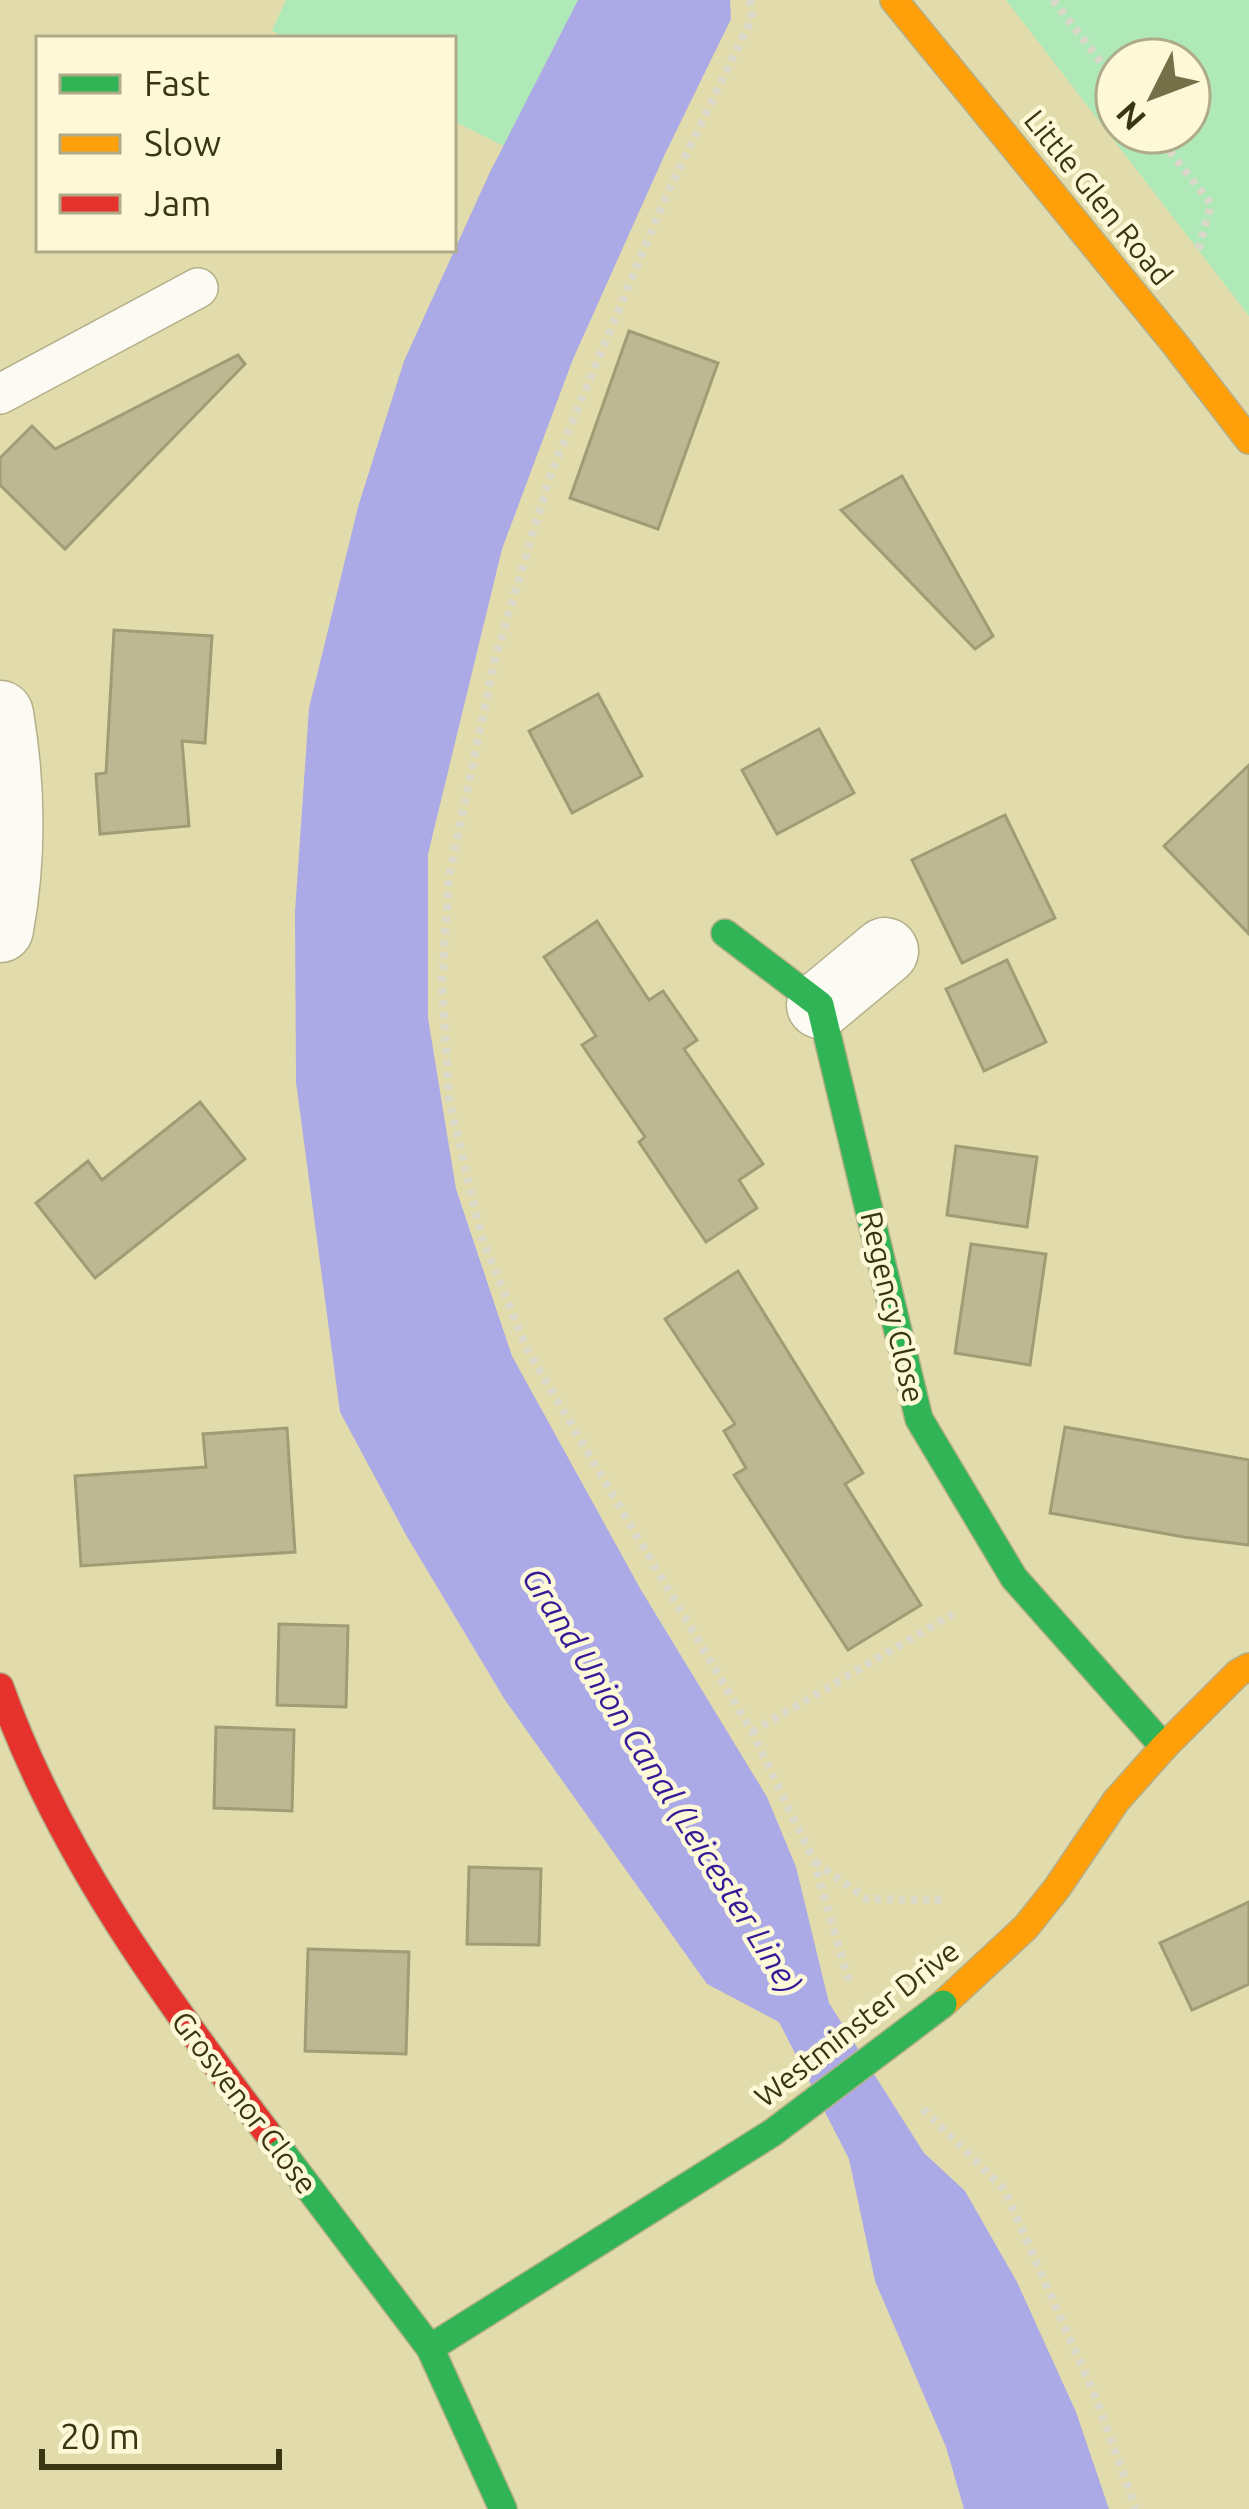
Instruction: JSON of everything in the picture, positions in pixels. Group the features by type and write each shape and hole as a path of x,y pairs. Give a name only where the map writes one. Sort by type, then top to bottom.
{"street":[{"name":"Little Glen Road","path":"894,0 1249,440"},
{"path":"0,714 10,825 0,929"},
{"path":"725,933 820,1005 885,951"},
{"name":"Regency Close","path":"820,1005 919,1418 1014,1578 1164,1747"},
{"name":"Westminster Drive","path":"430,2348 772,2133 943,2004 1026,1927 1115,1801 1238,1672 1249,1667"},
{"name":"Grosvenor Close","path":"6,1722 109,1912 173,2009 430,2348 503,2509"}],"lane":[{"path":"0,394 198,288"}],"path":[{"path":"750,0 752,18 666,196 550,472 485,703 449,877 442,984 449,1100 482,1238 527,1349 752,1732 814,1862 850,1984"},
{"path":"1053,0 1093,52"},
{"path":"1173,156 1210,204 1174,344"},
{"path":"752,1732 1014,1578"},
{"path":"814,1862 867,1899 977,1900 1026,1927"},
{"path":"914,2095 925,2114 1004,2189 1096,2398 1136,2509"}],"green space":[{"path":"286,0 578,0 504,146 456,122 456,36 282,36 272,31"},
{"path":"1006,0 1249,0 1249,316 1126,156 1213,156 1213,36 1093,36 1093,113"}],"water":[{"name":"Grand Union Canal (Leicester Line)","path":"578,0 730,0 731,19 573,359 502,549 428,854 428,1018 456,1189 512,1356 641,1590 767,1797 796,1867 829,2003 924,2153 965,2191 1017,2282 1076,2412 1109,2509 964,2509 946,2447 875,2281 849,2159 779,2022 707,1984 505,1700 406,1535 340,1412 296,1082 295,912 309,708 358,507 404,361 490,172"}],"building":[{"path":"629,331 718,363 658,529 570,498"},
{"path":"238,355 245,364 65,549 0,485 0,458 32,426 55,449"},
{"path":"902,476 993,636 975,649 841,510"},
{"path":"114,630 212,636 205,743 182,741 189,826 100,834 96,774 106,773"},
{"path":"598,694 642,776 572,813 529,731"},
{"path":"819,729 854,793 777,834 742,770"},
{"path":"1249,765 1249,934 1164,846"},
{"path":"1005,815 1055,918 962,963 912,860"},
{"path":"597,921 649,1000 663,991 697,1040 684,1049 763,1164 739,1180 757,1208 706,1242 639,1142 645,1137 582,1045 596,1036 544,957"},
{"path":"1007,960 1046,1042 984,1071 946,989"},
{"path":"200,1102 245,1159 95,1278 36,1203 88,1161 102,1180"},
{"path":"956,1146 1037,1157 1027,1227 947,1215"},
{"path":"971,1244 1046,1254 1030,1365 955,1353"},
{"path":"738,1271 863,1473 845,1484 921,1605 848,1650 734,1475 746,1468 724,1431 735,1424 665,1319"},
{"path":"1065,1427 1249,1460 1249,1545 1050,1513"},
{"path":"287,1428 295,1552 81,1566 75,1476 206,1467 203,1434"},
{"path":"279,1624 348,1626 346,1707 277,1705"},
{"path":"216,1727 294,1730 292,1811 214,1808"},
{"path":"469,1867 541,1869 539,1945 467,1944"},
{"path":"1249,1902 1249,1984 1192,2010 1160,1943"},
{"path":"308,1949 409,1952 406,2054 305,2051"}],"traffic: fast":[{"path":"725,933 820,1005 919,1419 1014,1578 1164,1747"},
{"path":"772,2133 943,2004"},
{"path":"266,2131 430,2348 503,2509"},
{"path":"430,2348 772,2133"}],"traffic: slow":[{"path":"894,0 1249,440"},
{"path":"943,2004 1026,1927 1116,1801 1164,1747 1249,1667"}],"traffic: jam":[{"path":"0,1687 24,1748 82,1864 188,2027 266,2131"}]}
